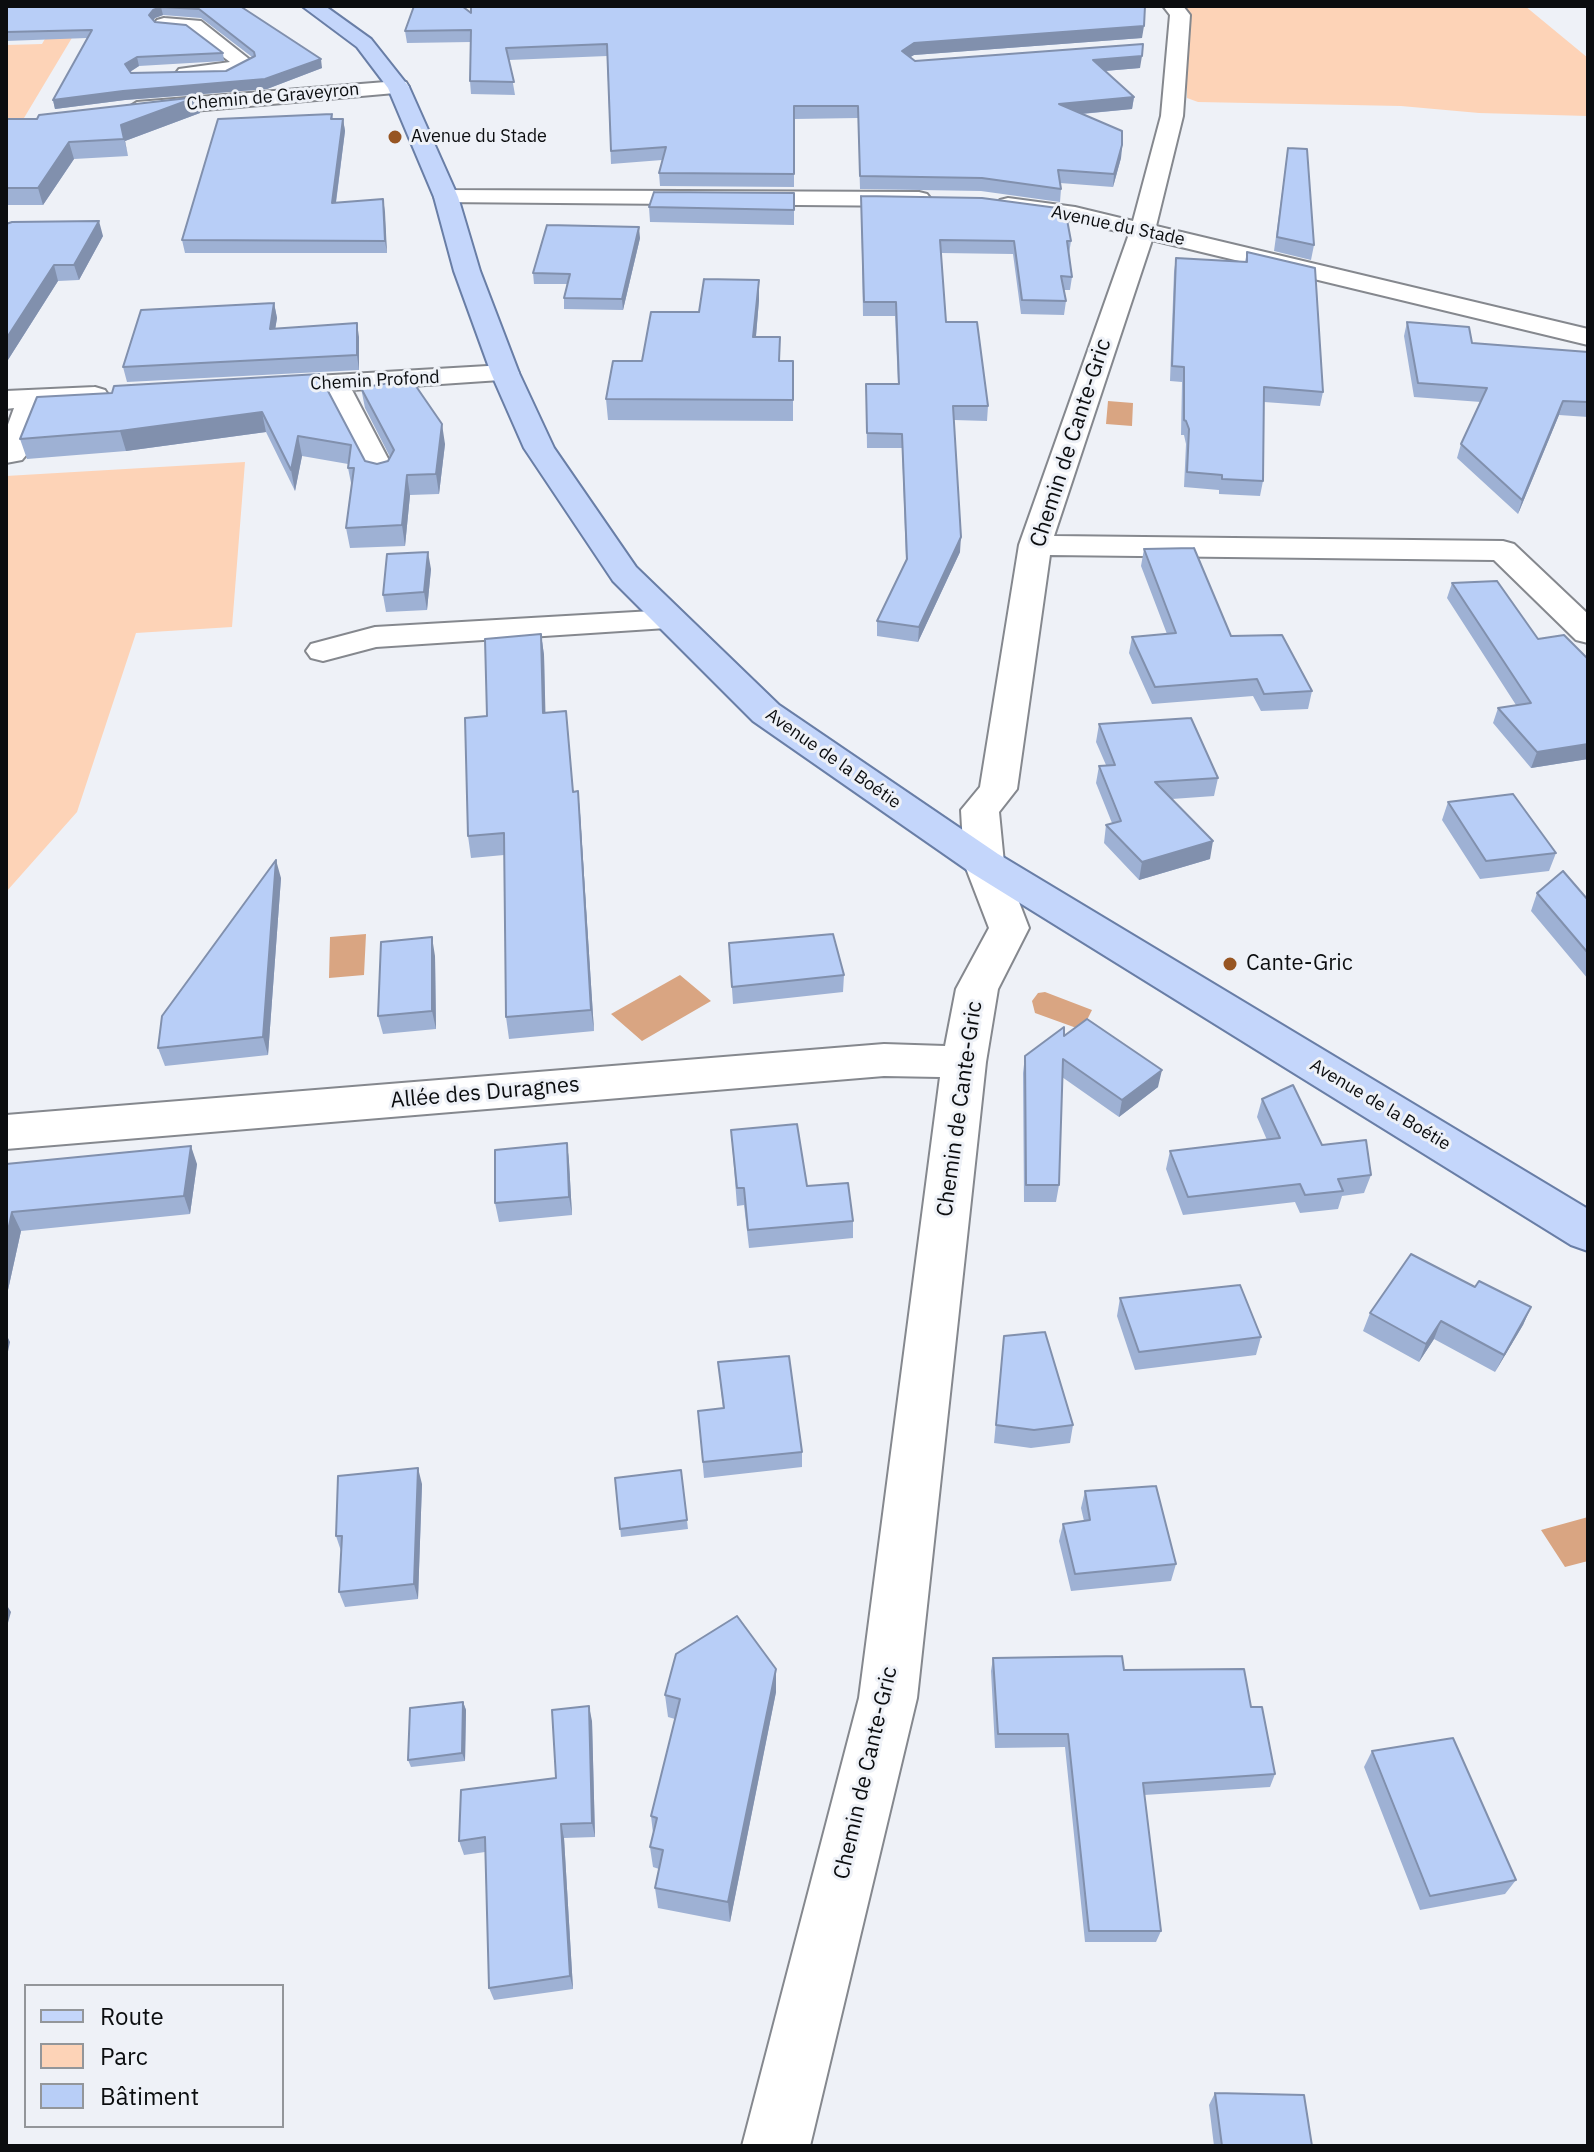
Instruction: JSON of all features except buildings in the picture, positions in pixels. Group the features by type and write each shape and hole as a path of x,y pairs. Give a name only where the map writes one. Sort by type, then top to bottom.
{"main road":[{"name":"Avenue de la Boétie","path":"312,6 364,43 398,87 446,197 467,271 505,373 539,448 624,574 766,713 984,863 1588,1232"}],"street":[{"path":"164,22 194,25 244,63 228,71 169,74"},
{"name":"Chemin de Cante-Gric","path":"776,2146 888,1698 964,1062 977,989 1009,928 984,863 980,810 998,789 1035,545 1143,231 1174,110 1168,33"},
{"name":"Chemin de Graveyron","path":"135,87 117,111 398,87"},
{"path":"446,197 941,200"},
{"name":"Avenue du Stade","path":"981,201 1075,214 1588,337"},
{"name":"Chemin Profond","path":"241,389 505,373"},
{"path":"335,384 380,472"},
{"path":"6,454 12,454 19,400 120,395"},
{"path":"1035,545 1503,551 1588,633"},
{"path":"323,651 375,637 670,620"},
{"name":"Allée des Duragnes","path":"6,1132 884,1060 964,1062"}],"green space":[{"path":"64,6 91,6 21,123 6,124 6,45 42,44"},
{"path":"1179,6 1525,6 1588,58 1588,116 1479,113 1401,106 1198,102 1187,98 1185,14"},
{"path":"245,462 232,627 136,633 77,812 6,892 6,476"}],"shaded area":[{"path":"1108,401 1133,403 1132,426 1106,424"},
{"path":"366,934 364,975 329,978 330,937"},
{"path":"680,975 711,1001 642,1041 611,1014"},
{"path":"1045,992 1092,1010 1082,1030 1035,1013 1032,1001 1038,993"},
{"path":"1588,1517 1588,1561 1565,1567 1541,1530"}],"place":[{"name":"Avenue du Stade","path":"395,137"},
{"name":"Cante-Gric","path":"1230,964"}]}
